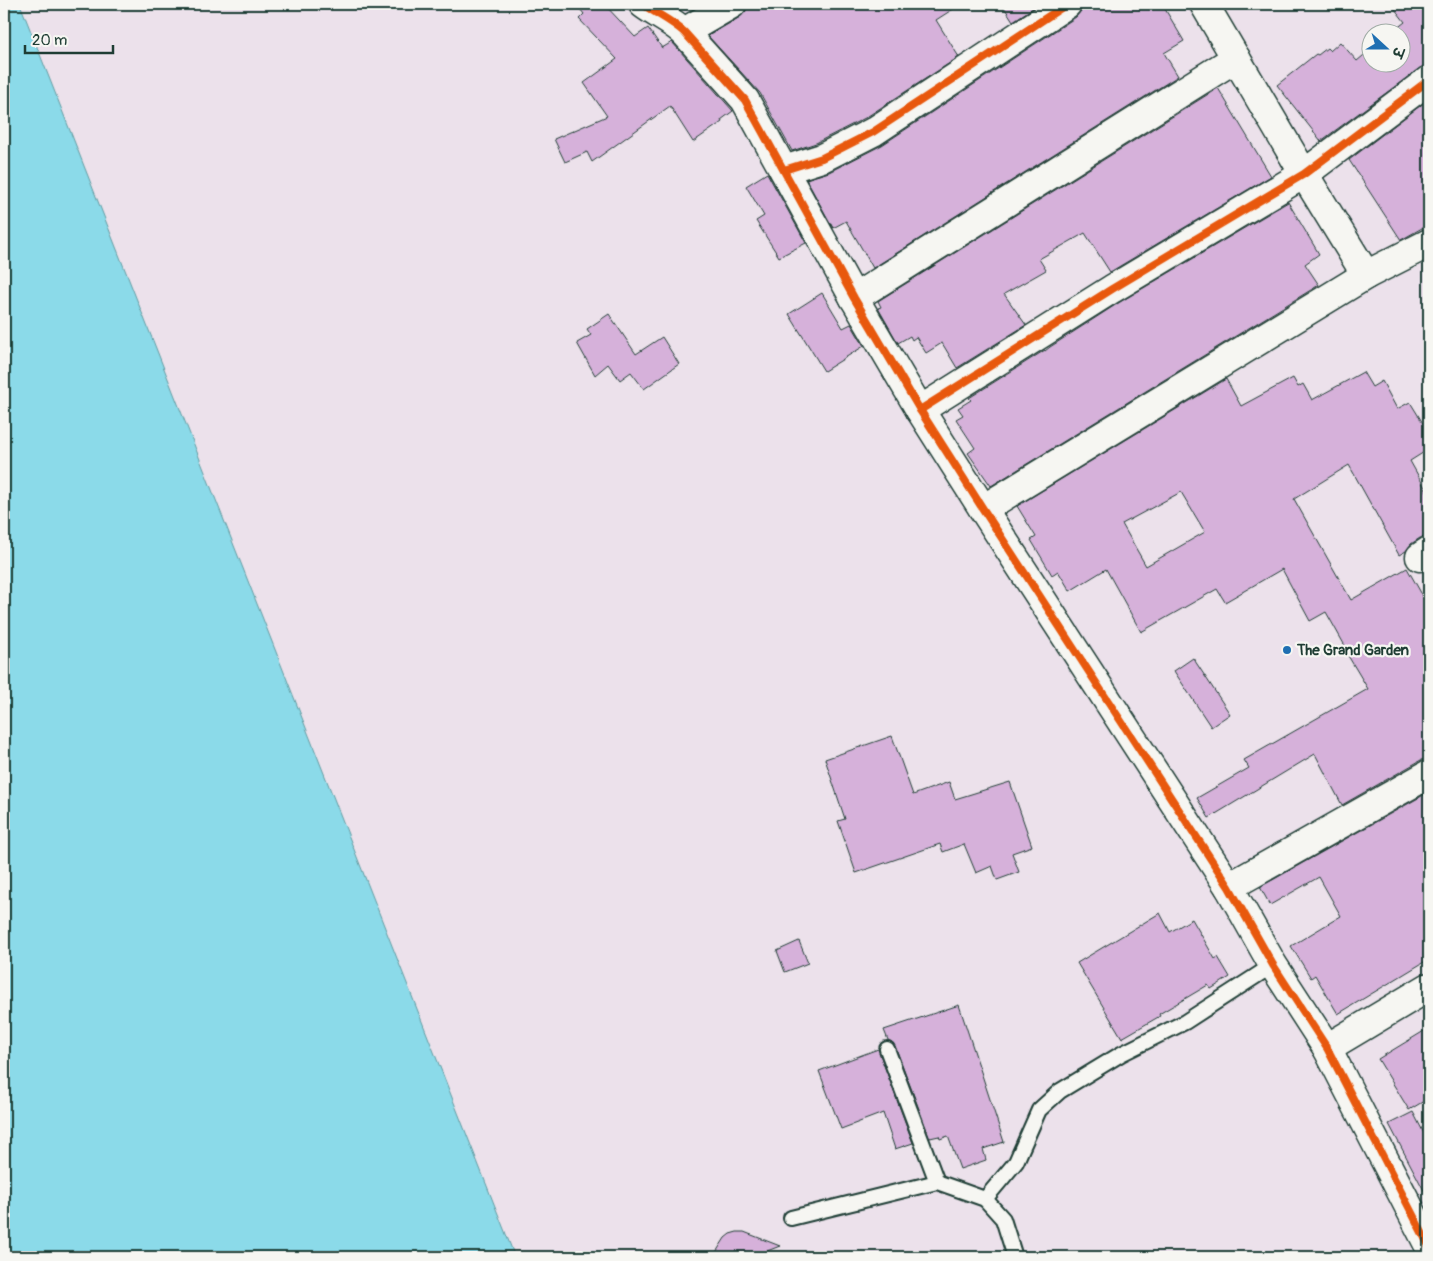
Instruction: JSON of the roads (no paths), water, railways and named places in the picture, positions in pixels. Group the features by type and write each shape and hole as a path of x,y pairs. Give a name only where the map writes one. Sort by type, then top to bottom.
{"street":[{"path":"643,4 658,15 673,22 684,32 745,100 854,298 920,410 1229,887 1273,965 1327,1048 1429,1246"},
{"path":"684,32 732,4"},
{"path":"784,170 822,158 873,132 1067,4"},
{"path":"1204,4 1366,275"},
{"path":"854,298 1236,58"},
{"path":"920,410 1112,289 1304,174 1429,80"},
{"path":"983,509 1366,275 1429,244"},
{"path":"1229,887 1429,774"},
{"path":"1327,1048 1429,987"}],"lane":[{"path":"985,1199 1016,1162 1039,1110 1060,1091 1121,1054 1184,1022 1273,965"},
{"path":"887,1049 937,1182"},
{"path":"791,1218 937,1182 985,1199 1003,1219 1015,1257"}],"water":[{"path":"4,4 20,4 515,1257 4,1257"}],"place":[{"name":"The Grand Garden","path":"1287,650"}]}
